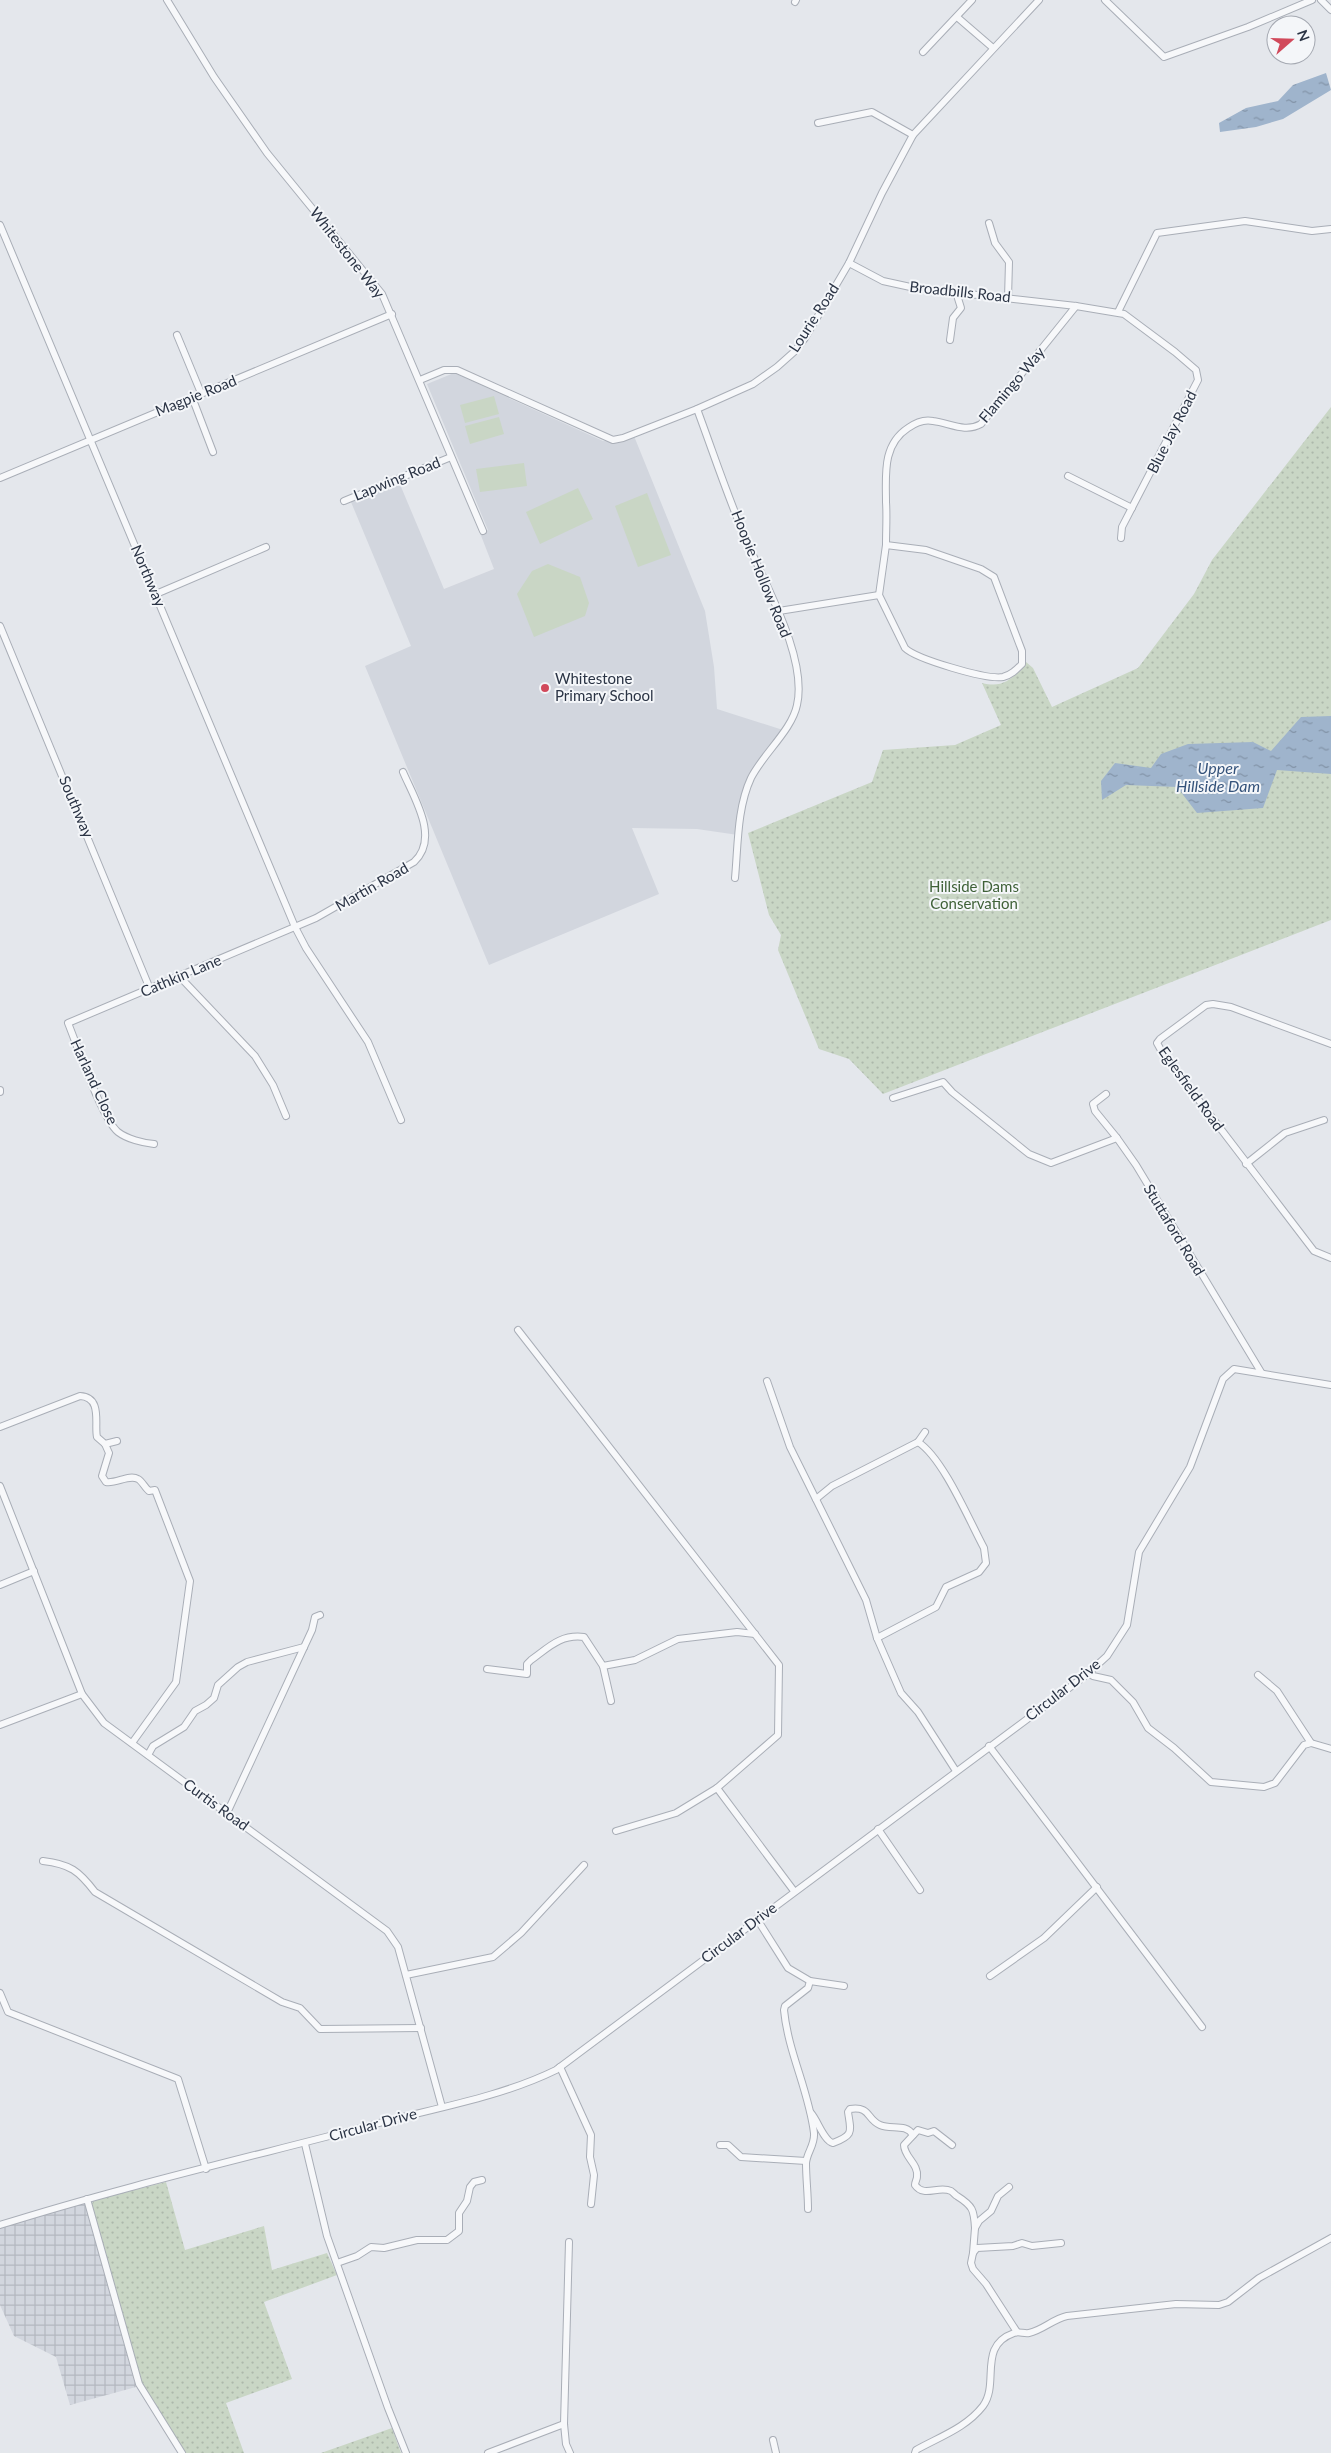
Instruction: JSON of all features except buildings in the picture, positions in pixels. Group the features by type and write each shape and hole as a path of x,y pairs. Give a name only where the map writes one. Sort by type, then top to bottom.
{"street":[{"name":"Whitestone Way","path":"167,0 214,76 266,153 372,281 392,314 483,531"},
{"path":"923,52 972,0"},
{"name":"Lourie Road","path":"420,380 444,370 457,370 613,440 623,438 696,409 753,384 787,359 805,338 849,263 882,193 913,135 1039,0"},
{"path":"1105,0 1164,57 1286,12 1312,0"},
{"path":"1321,0 1331,10"},
{"path":"957,17 993,48"},
{"path":"818,123 872,112 913,135"},
{"path":"1118,312 1157,233 1245,221 1312,232 1331,229"},
{"path":"989,223 995,243 1009,262 1008,298"},
{"name":"Northway","path":"0,224 295,927 301,940 368,1042 400,1120"},
{"name":"Broadbills Road","path":"849,263 861,271 895,284 1076,306"},
{"path":"950,340 953,318 961,308 956,292"},
{"name":"Blue Jay Road","path":"1076,306 1118,312 1130,316 1196,370 1199,377 1122,527 1121,538"},
{"name":"Flamingo Way","path":"879,595 886,545 886,465 891,448 902,432 915,423 931,420 969,428 981,424 1076,306"},
{"name":"Magpie Road","path":"0,478 392,314"},
{"path":"177,335 201,393"},
{"path":"192,397 213,452"},
{"name":"Hoopie Hollow Road","path":"696,409 745,537 779,611 796,663 798,702 788,724 758,766 746,790 742,808 735,878"},
{"name":"Lapwing Road","path":"344,501 451,457"},
{"path":"1068,476 1132,508"},
{"path":"779,611 879,595 899,639 912,654 950,667 994,678 1014,672 1022,664 1023,658 998,583 989,573 926,550 886,545"},
{"path":"156,594 266,547"},
{"name":"Southway","path":"0,626 150,989"},
{"name":"Martin Road","path":"295,927 355,898 414,862 419,856 425,843 426,832 404,772"},
{"name":"Cathkin Lane","path":"68,1023 295,927"},
{"path":"180,977 256,1056 273,1085 286,1116"},
{"name":"Eglesfield Road","path":"1331,1044 1231,1007 1213,1004 1206,1005 1160,1038 1157,1043 1246,1164 1314,1251 1331,1258"},
{"name":"Harland Close","path":"68,1023 92,1086 114,1128 122,1135 154,1144"},
{"path":"894,1098 944,1082 952,1092 1029,1154 1051,1164 1118,1138"},
{"name":"Stuttaford Road","path":"1106,1094 1093,1104 1095,1111 1118,1138 1261,1372"},
{"path":"1246,1164 1285,1133 1324,1120"},
{"path":"518,1330 779,1665 778,1734 717,1788 676,1813 616,1830"},
{"name":"Circular Drive","path":"0,2225 87,2199 306,2144 442,2107 536,2080 560,2067 1088,1673 1107,1656 1127,1625 1139,1552 1190,1467 1223,1379 1234,1369 1331,1385"},
{"path":"767,1381 790,1447 866,1600 878,1638 901,1693 918,1712 956,1771"},
{"path":"0,1427 80,1396 85,1396 90,1400 98,1416 97,1437 105,1444 108,1454 102,1476 106,1482 111,1483 135,1478 149,1491 155,1490 190,1581 176,1682 132,1743"},
{"path":"816,1499 832,1486 918,1442 925,1432"},
{"path":"105,1444 117,1441"},
{"path":"878,1638 936,1607 946,1587 979,1572 986,1563 984,1548 938,1462 926,1447 918,1442"},
{"name":"Curtis Road","path":"0,1486 82,1694 104,1723 387,1931 398,1947 442,2107"},
{"path":"0,1585 34,1572"},
{"path":"227,1813 304,1647 315,1617 320,1615"},
{"path":"603,1666 635,1660 678,1639 737,1632 755,1634"},
{"path":"487,1669 527,1674 527,1664 530,1660 559,1640 572,1635 584,1637 603,1666 610,1701"},
{"path":"148,1755 154,1746 184,1727 195,1711 214,1698 218,1685 238,1667 247,1662 304,1647"},
{"path":"1088,1673 1111,1680 1133,1702 1148,1728 1174,1748 1211,1782 1264,1788 1275,1783 1304,1745 1311,1742"},
{"path":"1258,1675 1277,1691 1311,1742 1331,1749"},
{"path":"0,1725 82,1694"},
{"path":"989,1746 1202,2027"},
{"path":"717,1788 794,1891"},
{"path":"878,1829 920,1890"},
{"path":"43,1861 69,1866 85,1879 95,1892 282,2002 300,2008 320,2029 421,2028"},
{"path":"406,1975 493,1957 521,1933 584,1865"},
{"path":"990,1976 1044,1938 1097,1887"},
{"path":"757,1919 788,1968 810,1980 844,1986"},
{"path":"808,2209 806,2161 814,2144 814,2135 807,2092 792,2052 784,2010 785,2006 808,1988 810,1980"},
{"path":"0,1993 8,2012 178,2079 206,2169"},
{"path":"560,2067 591,2135 590,2157 594,2176 591,2204"},
{"path":"810,2112 819,2123 826,2139 833,2143 848,2138 850,2133 848,2112 850,2109 859,2108 870,2113 876,2123 882,2126 905,2128 913,2135"},
{"path":"952,2145 934,2130 928,2133 918,2130 904,2145 904,2149 916,2167 918,2177 915,2185 923,2192 952,2192 967,2201 972,2209 974,2228 970,2263 1017,2332"},
{"path":"306,2144 327,2236 388,2408 406,2453"},
{"path":"720,2145 728,2145 741,2157 806,2161"},
{"path":"337,2263 358,2256 371,2247 384,2248 417,2240 447,2240 459,2231 459,2213 467,2201 470,2187 474,2182 482,2180"},
{"path":"974,2228 979,2221 992,2211 998,2196 1009,2187"},
{"path":"87,2199 139,2384 182,2453"},
{"path":"915,2453 916,2450 948,2435 973,2416 984,2404 996,2345 1004,2337 1017,2332 1028,2334 1067,2316 1176,2304 1219,2305 1228,2302 1259,2278 1331,2238"},
{"path":"569,2242 564,2424 566,2444 570,2453"},
{"path":"972,2253 977,2248 1013,2246 1022,2243 1032,2246 1061,2243"},
{"path":"488,2453 564,2424"},
{"path":"773,2440 776,2453"}],"shaded area":[{"name":"Whitestone Primary School","path":"454,373 603,441 617,442 634,436 705,611 714,667 717,709 783,730 751,777 738,835 697,829 632,828 659,894 489,965 365,666 411,646 351,502 399,482 444,589 494,569 480,533 488,530 427,384"},
{"path":"85,2202 136,2387 70,2405 56,2357 14,2336 0,2305 0,2228"}],"green space":[{"path":"494,396 499,414 465,423 460,405"},
{"name":"Hillside Dams Conservation","path":"1331,407 1331,920 883,1094 849,1059 819,1049 778,950 781,935 769,915 748,833 872,782 883,750 955,745 1001,725 982,683 995,685 1005,682 1019,671 1023,663 1026,662 1033,668 1052,707 1138,668 1194,594 1212,560"},
{"path":"499,417 504,434 470,444 465,426"},
{"path":"524,463 527,486 480,492 476,469"},
{"path":"578,488 593,519 540,544 526,512"},
{"path":"647,493 671,555 638,567 615,506"},
{"path":"548,564 580,577 589,603 585,616 534,637 517,594 532,571"},
{"path":"166,2182 185,2250 264,2226 272,2270 327,2253 337,2275 264,2302 292,2379 226,2403 244,2453 185,2453 141,2382 91,2205 94,2200"},
{"path":"392,2428 401,2453 321,2453"}],"water":[{"path":"1326,73 1331,90 1283,119 1256,127 1220,132 1219,123 1246,108 1278,101 1293,85"},
{"name":"Upper Hillside Dam","path":"1331,716 1331,774 1277,770 1263,808 1197,813 1177,787 1126,785 1102,800 1101,781 1115,763 1151,768 1161,754 1188,744 1253,742 1271,751 1301,717"}],"place":[{"name":"Whitestone Primary School","path":"545,688"}]}
